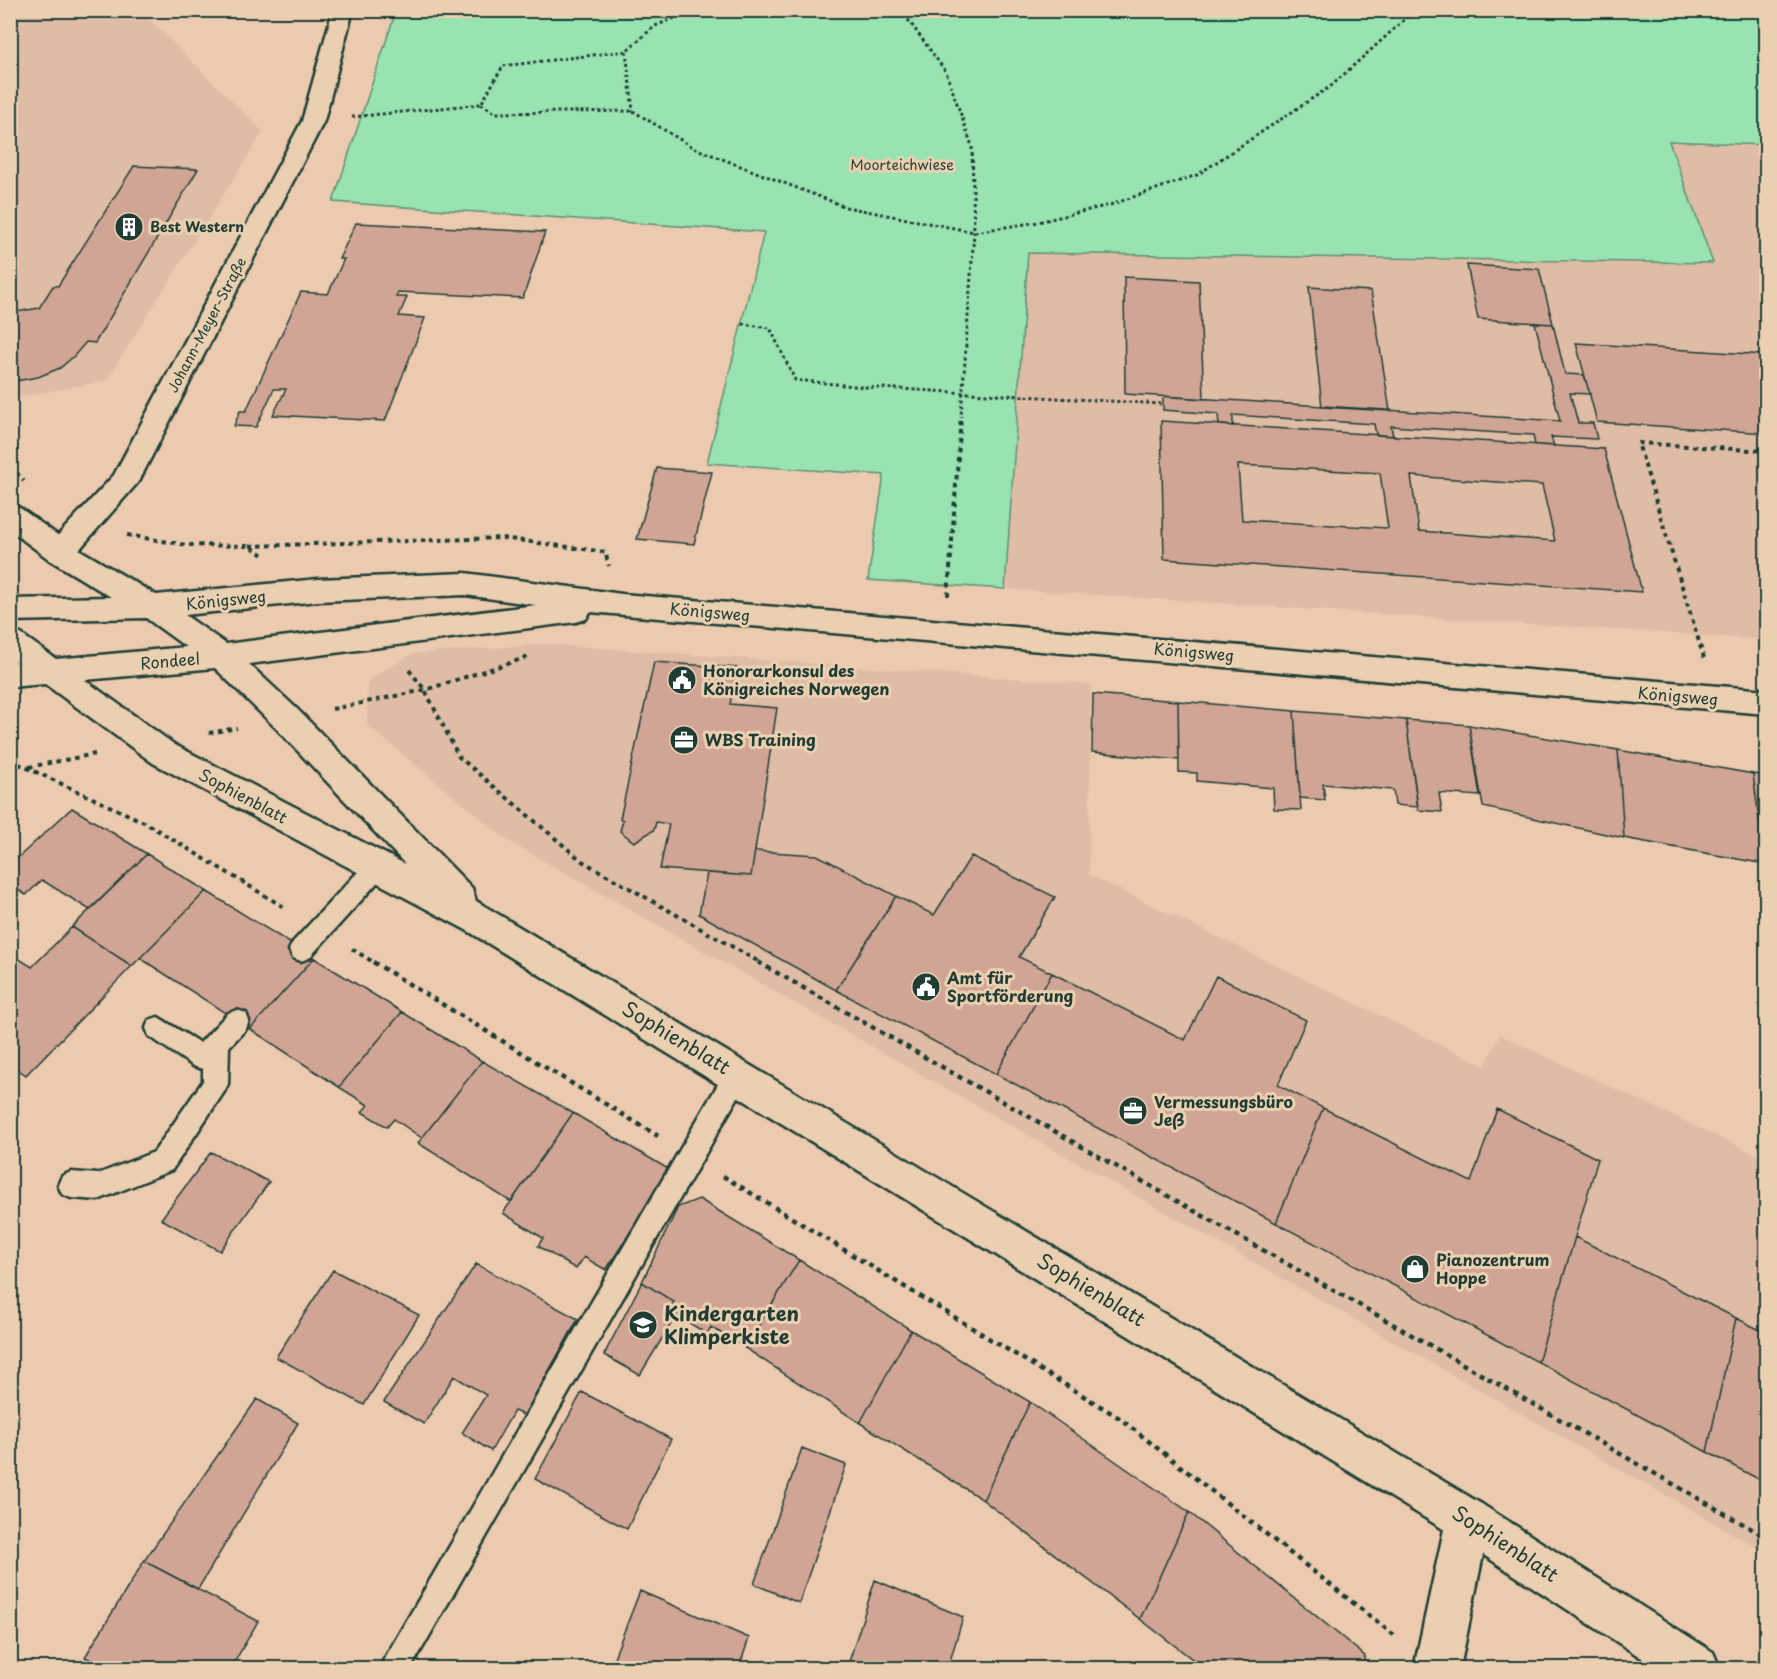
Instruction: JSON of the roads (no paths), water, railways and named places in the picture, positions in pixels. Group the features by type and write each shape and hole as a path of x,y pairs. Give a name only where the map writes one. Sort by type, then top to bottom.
{"street":[{"name":"Johann-Meyer-Straße","path":"60,552 125,481 313,121 343,10"},
{"name":"Rondeel","path":"10,515 60,552 152,607 221,656"},
{"name":"Königsweg","path":"152,607 318,590 465,584 622,605 946,633 1036,638 1767,702"},
{"name":"Königsweg","path":"221,656 622,605"},
{"path":"10,610 152,607"},
{"path":"10,642 49,672"},
{"name":"Rondeel","path":"10,675 221,656"},
{"name":"Sophienblatt","path":"221,656 287,719 480,920"},
{"name":"Sophienblatt","path":"49,672 149,744 480,920 737,1075 1468,1520 1697,1668"},
{"path":"1437,1668 1468,1520"}],"lane":[{"path":"301,950 377,867"},
{"path":"158,1028 202,1058 237,1021"},
{"path":"71,1185 98,1187 163,1161 215,1084 217,1043"},
{"path":"394,1668 737,1075"}],"place":[{"name":"Best Western","path":"129,227"},
{"name":"Honorarkonsul des Königreiches Norwegen","path":"682,680"},
{"name":"WBS Training","path":"684,740"},
{"name":"Amt für Sportförderung","path":"926,987"},
{"name":"Vermessungsbüro Jeß","path":"1133,1111"},
{"name":"Pianozentrum Hoppe","path":"1415,1269"},
{"name":"Kindergarten Klimperkiste","path":"643,1325"}],"park label":[{"name":"Moorteichwiese","path":"902,165"}]}
